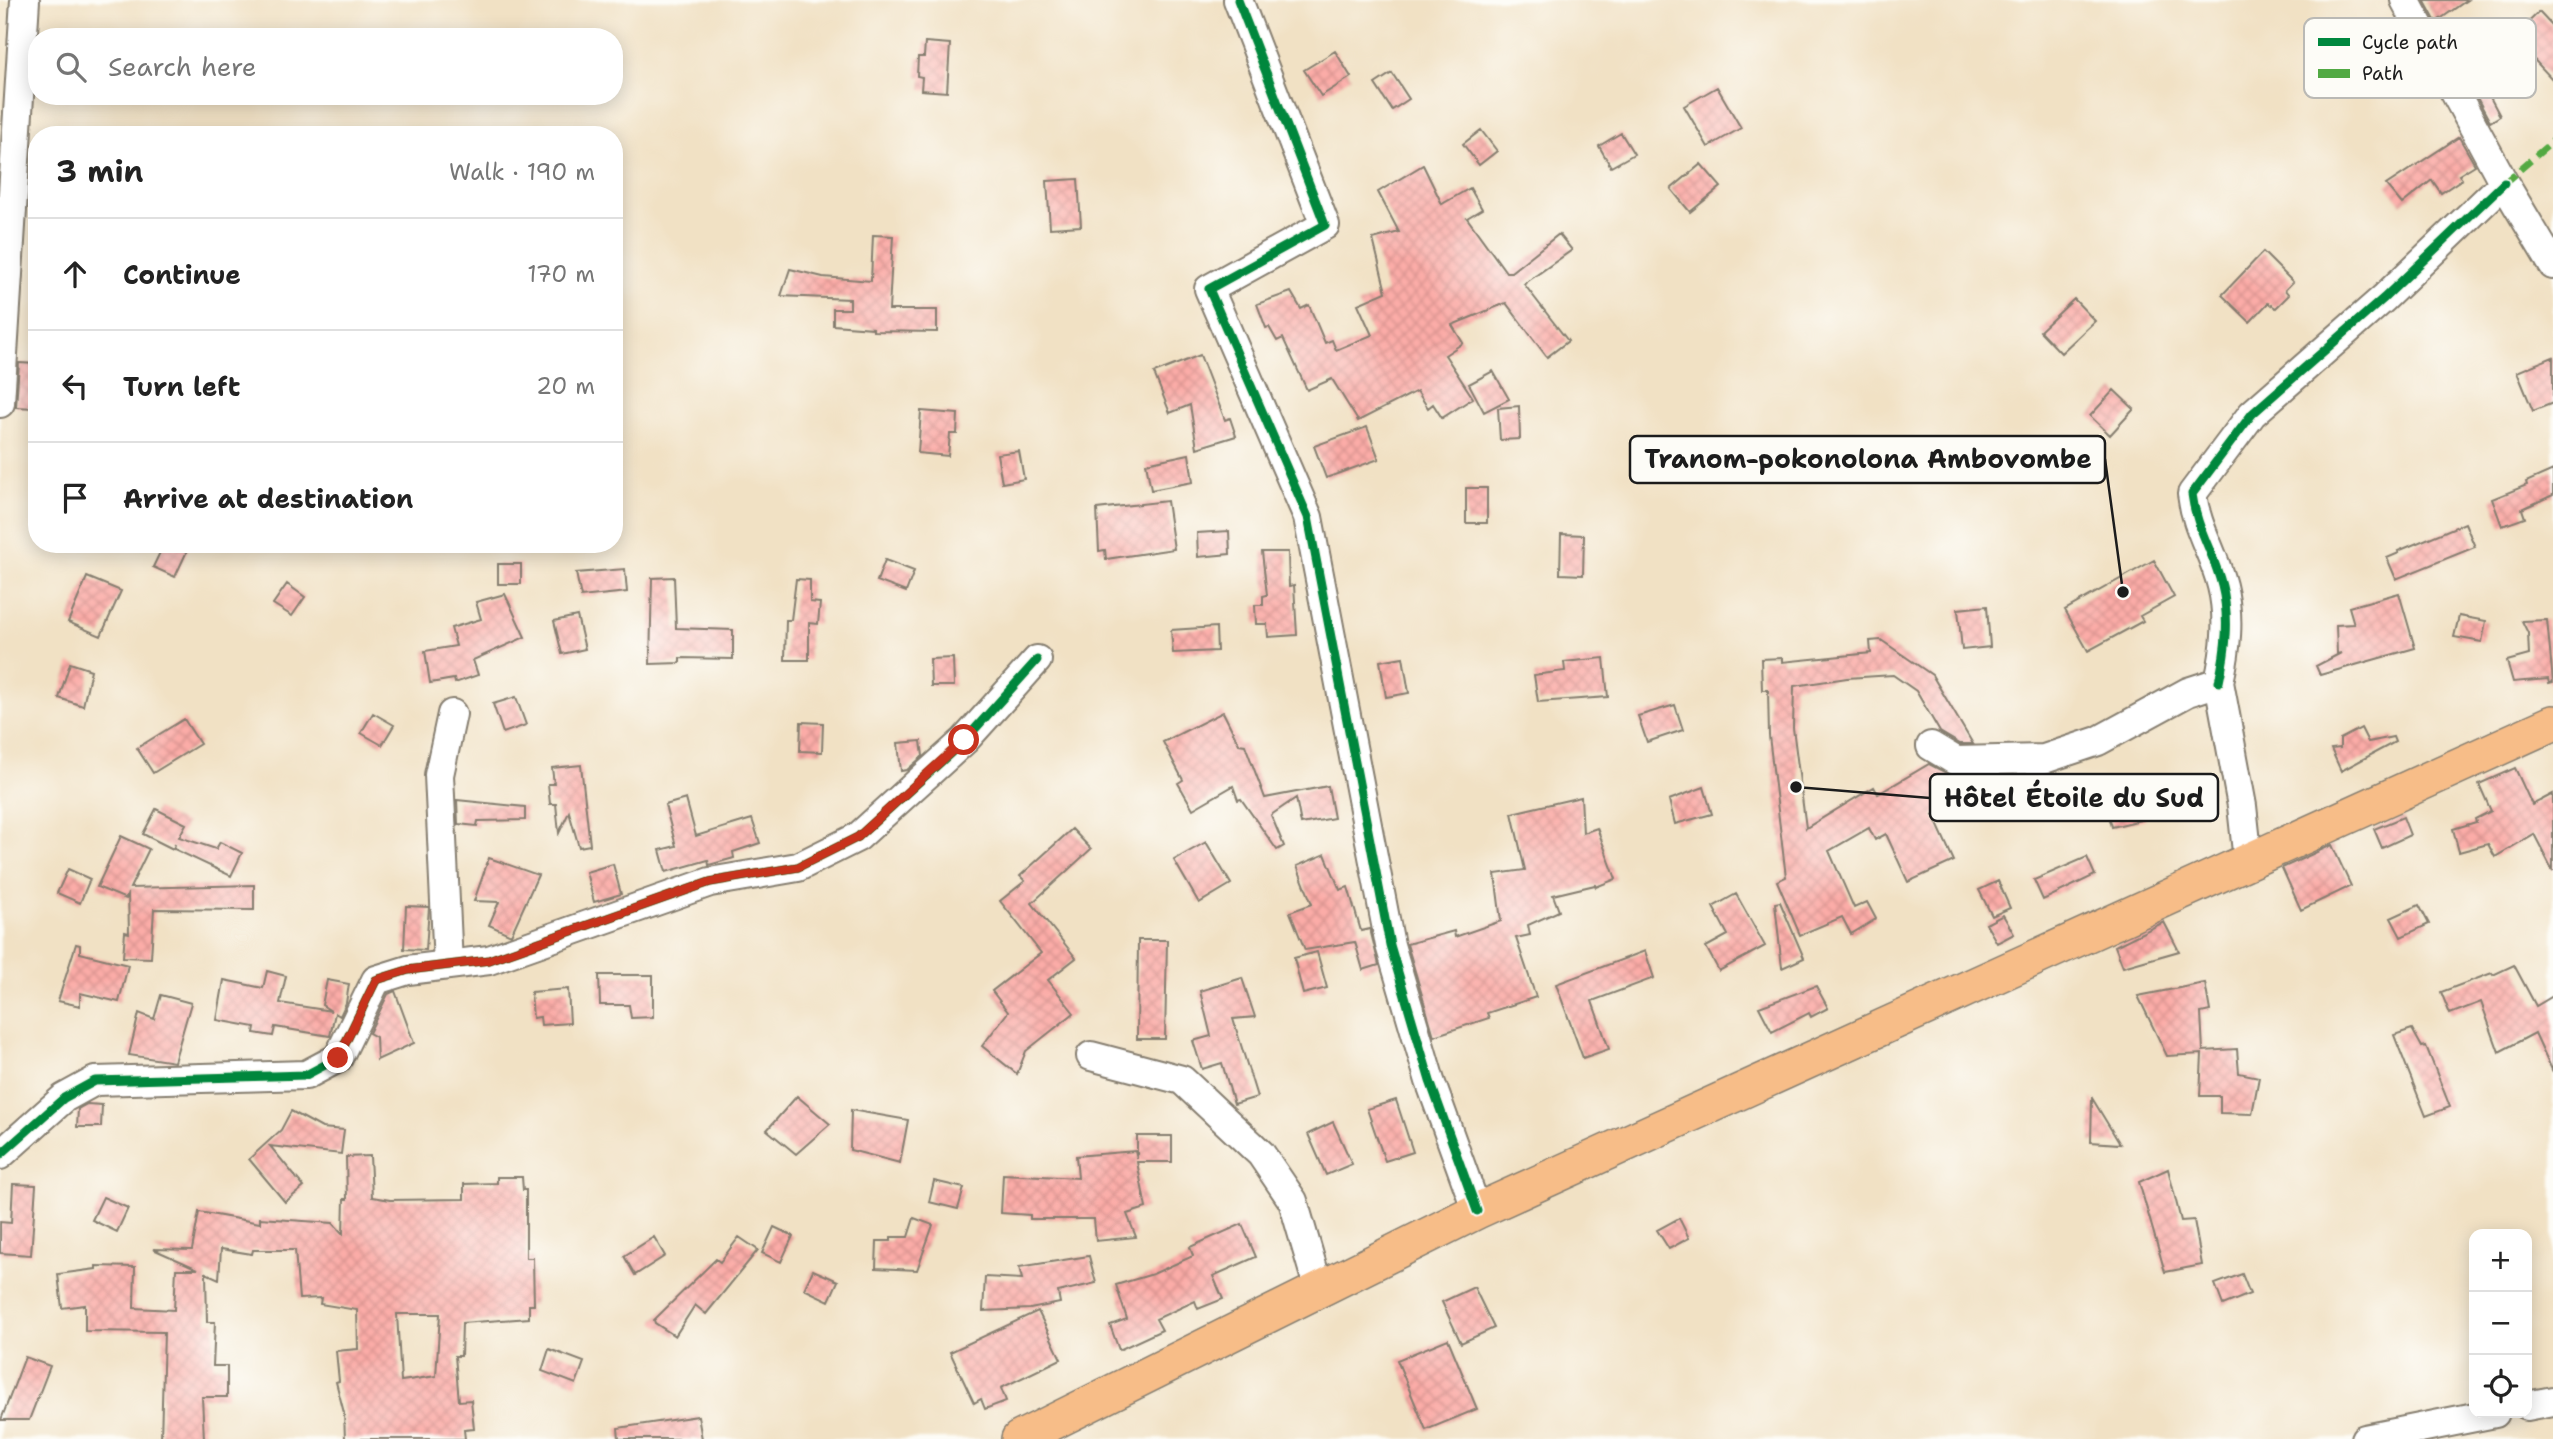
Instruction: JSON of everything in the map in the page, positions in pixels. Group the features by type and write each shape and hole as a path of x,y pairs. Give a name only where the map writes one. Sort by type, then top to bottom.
{"main road":[{"path":"1019,1439 1477,1211 2553,723"}],"street":[{"path":"0,403 25,0"},
{"path":"1238,0 1325,225 1209,289 1308,517 1390,945 1430,1081 1477,1211"},
{"path":"2405,0 2415,18"},
{"path":"2458,98 2553,265"},
{"path":"2248,861 2242,806 2220,682 2227,620 2222,585 2200,533 2192,494 2252,414 2384,298 2504,183"},
{"path":"0,1155 64,1098 95,1081 306,1075 338,1058 376,980 408,970 489,960 710,882 798,867 858,837 964,740 1037,660"},
{"path":"1931,746 1956,761 2044,759 2098,741 2188,692 2220,682"},
{"path":"448,965 439,775 452,714"},
{"path":"1091,1056 1182,1080 1261,1154 1293,1201 1319,1290"},
{"path":"2532,1405 2553,1401"},
{"path":"2365,1439 2470,1418"}],"building":[{"path":"2424,0 2467,0 2442,18 2434,18"},
{"path":"2539,12 2553,27 2553,80 2536,62 2536,18 2533,18"},
{"path":"925,42 950,44 947,92 921,90 922,77 917,76 918,57 924,57"},
{"path":"1335,51 1351,77 1321,96 1304,70"},
{"path":"1392,73 1409,99 1392,110 1375,84"},
{"path":"1717,87 1741,128 1708,147 1684,106"},
{"path":"2477,98 2490,98 2500,116 2490,122"},
{"path":"1481,130 1497,151 1479,165 1463,144"},
{"path":"1621,133 1634,154 1611,167 1599,146"},
{"path":"2459,137 2475,165 2459,175 2462,179 2441,193 2432,180 2402,204 2386,185"},
{"path":"1701,164 1721,187 1690,212 1671,189"},
{"path":"1423,165 1442,204 1470,188 1482,209 1467,218 1506,272 1511,272 1559,234 1572,250 1524,284 1568,341 1547,357 1506,303 1452,325 1463,343 1445,355 1473,398 1442,418 1433,404 1428,408 1417,391 1358,421 1332,379 1307,390 1283,338 1277,341 1269,327 1266,328 1257,304 1291,292 1301,309 1309,305 1325,343 1332,340 1336,350 1372,335 1358,304 1386,292 1373,239 1399,232 1378,192"},
{"path":"1078,179 1081,226 1050,228 1047,181"},
{"path":"873,235 893,236 889,310 937,310 937,332 873,331 873,328 833,325 833,309 850,309 850,299 781,296 790,269 823,277 871,281"},
{"path":"2263,252 2293,282 2285,290 2289,295 2276,308 2268,303 2250,322 2222,295"},
{"path":"2074,299 2095,321 2061,353 2040,331"},
{"path":"1200,355 1225,420 1230,418 1236,436 1197,448 1190,405 1170,413 1154,373"},
{"path":"2553,357 2553,403 2533,411 2517,372"},
{"path":"19,363 28,364 28,408 16,407"},
{"path":"1493,371 1509,399 1484,412 1469,384"},
{"path":"2114,390 2134,409 2110,435 2090,416"},
{"path":"1519,406 1520,439 1500,440 1498,408"},
{"path":"921,411 958,414 957,434 950,434 948,456 918,453"},
{"path":"1367,427 1379,459 1326,478 1314,446"},
{"path":"1019,451 1024,479 1002,483 997,454"},
{"path":"1189,454 1193,482 1151,490 1146,463"},
{"path":"2553,470 2553,495 2522,509 2525,518 2502,526 2492,499 2527,485 2526,482"},
{"path":"1466,488 1487,488 1487,523 1466,523"},
{"path":"1167,501 1174,549 1106,559 1105,550 1099,551 1097,509"},
{"path":"2465,523 2475,547 2396,579 2387,558"},
{"path":"1229,531 1230,554 1198,557 1197,533"},
{"path":"1561,534 1584,535 1583,575 1560,574"},
{"path":"1262,552 1288,552 1289,586 1294,585 1297,635 1268,637 1267,624 1256,624 1255,605 1263,605 1263,596 1267,595"},
{"path":"160,553 186,553 175,577 153,567"},
{"path":"885,560 914,571 906,592 877,581"},
{"path":"2154,560 2174,597 2140,616 2143,621 2088,651 2065,610"},
{"path":"498,564 521,564 521,584 498,584"},
{"path":"625,569 627,592 581,597 576,573"},
{"path":"87,577 121,591 101,636 68,622"},
{"path":"674,577 676,628 733,630 733,659 680,658 680,663 650,664 652,578"},
{"path":"796,579 810,580 810,602 820,603 818,624 809,623 809,660 785,660 786,620 791,620"},
{"path":"287,584 305,597 292,616 273,604"},
{"path":"2399,593 2415,648 2320,675 2316,666 2341,653 2337,654 2336,625 2354,624 2349,607"},
{"path":"505,594 525,637 473,660 478,675 455,683 454,679 430,683 425,651 456,646 451,628 481,619 476,602"},
{"path":"1987,606 1990,647 1962,650 1958,609"},
{"path":"577,616 585,649 562,654 554,621"},
{"path":"2459,616 2486,621 2482,642 2454,637"},
{"path":"2547,620 2553,682 2549,683 2548,679 2513,682 2507,661 2529,655 2528,633 2522,621"},
{"path":"1216,627 1217,651 1173,653 1171,630"},
{"path":"1881,640 1932,675 1973,744 1960,744 1940,732 1916,691 1893,675 1794,686 1793,728 1806,828 1874,787 1878,794 1929,764 1956,778 1996,777 1933,815 1954,861 1908,882 1886,834 1875,840 1869,828 1829,851 1854,908 1867,902 1876,919 1851,934 1842,917 1800,935 1777,881 1786,877 1769,736 1768,690 1762,690 1761,659 1782,658 1782,662 1871,653 1870,641"},
{"path":"1403,657 1409,693 1386,697 1380,661"},
{"path":"953,658 954,686 931,686 930,659"},
{"path":"1604,658 1608,697 1538,702 1534,675 1565,671 1564,662"},
{"path":"70,663 91,670 83,706 59,698"},
{"path":"516,697 526,725 503,733 493,704"},
{"path":"1675,705 1683,730 1647,742 1638,716"},
{"path":"1223,712 1239,744 1245,745 1265,798 1328,786 1334,818 1301,824 1296,798 1271,815 1284,846 1277,850 1241,799 1238,800 1233,786 1193,809 1178,783 1183,780 1163,742"},
{"path":"373,713 394,725 382,745 361,733"},
{"path":"184,719 200,744 153,773 137,748"},
{"path":"801,722 823,723 822,752 800,751"},
{"path":"2361,728 2368,742 2393,737 2395,742 2341,771 2331,749 2340,748 2340,739"},
{"path":"921,741 923,756 907,770 901,771 898,743"},
{"path":"581,765 590,845 579,847 569,812 559,833 556,804 550,804 548,784 554,784 552,768"},
{"path":"2515,768 2532,805 2553,794 2553,871 2534,834 2495,857 2488,844 2459,852 2453,829 2476,822 2475,819 2491,811 2479,784"},
{"path":"1704,787 1712,814 1675,824 1669,800"},
{"path":"2140,796 2145,819 2112,827 2106,804"},
{"path":"1581,797 1583,833 1597,828 1616,879 1596,887 1595,885 1553,895 1559,911 1528,925 1530,935 1516,938 1536,997 1487,1013 1489,1018 1434,1036 1407,944 1454,931 1455,937 1501,921 1495,874 1525,870 1512,813"},
{"path":"686,799 696,836 752,819 760,843 733,852 734,858 709,865 708,860 666,872 660,850 676,846 665,805"},
{"path":"457,800 525,807 525,820 478,821 477,826 458,824"},
{"path":"156,809 186,824 179,837 216,849 220,842 242,853 231,876 174,849 175,844 173,849 143,834"},
{"path":"2403,817 2410,835 2382,848 2374,829"},
{"path":"1072,829 1091,849 1032,903 1076,958 1048,980 1074,1013 1026,1051 1017,1074 982,1046 1008,1012 992,991 1041,953 1000,901 1025,881 1020,876"},
{"path":"121,836 149,849 130,888 254,885 254,910 154,909 151,958 123,957 125,932 129,933 128,893 126,899 97,887"},
{"path":"1206,842 1231,884 1199,903 1174,860"},
{"path":"2332,845 2351,886 2301,910 2282,868"},
{"path":"1325,854 1340,890 1348,887 1361,931 1370,929 1379,965 1363,970 1355,942 1305,950 1290,912 1312,904 1297,866"},
{"path":"2087,857 2095,875 2043,900 2034,880"},
{"path":"489,858 538,875 511,935 489,925 499,902 474,901"},
{"path":"613,864 621,894 594,902 586,872"},
{"path":"68,869 90,879 80,903 57,893"},
{"path":"1998,881 2010,908 1992,916 1979,890"},
{"path":"1736,894 1765,946 1719,971 1706,947 1728,935 1713,907"},
{"path":"1780,902 1804,958 1782,968 1775,903"},
{"path":"2419,905 2429,924 2401,937 2391,918"},
{"path":"406,906 429,907 426,950 404,949"},
{"path":"2003,915 2014,934 1997,943 1986,924"},
{"path":"2164,922 2179,951 2123,967 2115,946"},
{"path":"1138,940 1167,940 1165,1039 1137,1039"},
{"path":"76,944 80,945 80,953 128,965 119,1002 80,993 80,1006 58,1001"},
{"path":"1645,951 1654,978 1592,1001 1609,1049 1583,1058 1556,984"},
{"path":"1317,952 1327,988 1303,994 1294,958"},
{"path":"2514,965 2536,1006 2553,996 2553,1072 2535,1033 2499,1052 2481,1002 2450,1014 2441,992"},
{"path":"267,971 286,976 280,1003 331,1011 322,1005 327,980 349,984 346,1003 340,1016 335,1013 330,1036 275,1027 273,1036 254,1033 255,1027 217,1020 224,980 263,988"},
{"path":"599,975 653,975 653,1017 631,1018 629,1005 600,1005"},
{"path":"1242,978 1255,1017 1233,1019 1257,1097 1234,1104 1222,1063 1202,1069 1193,1041 1211,1036 1200,991"},
{"path":"2205,983 2210,1011 2201,1013 2203,1051 2237,1049 2239,1073 2259,1077 2252,1114 2220,1113 2220,1096 2200,1096 2202,1054 2167,1056 2138,996"},
{"path":"1816,986 1828,1008 1811,1017 1809,1013 1772,1032 1759,1007"},
{"path":"568,989 570,1023 541,1025 540,1017 533,1018 531,992"},
{"path":"395,991 414,1043 377,1060 376,1037 369,1033 388,994"},
{"path":"161,995 191,1003 174,1062 129,1055 139,1013 154,1019"},
{"path":"2412,1029 2422,1047 2426,1046 2450,1107 2426,1116 2394,1035"},
{"path":"797,1096 830,1124 796,1154 767,1130"},
{"path":"2092,1098 2120,1144 2091,1142"},
{"path":"1396,1100 1413,1152 1385,1161 1367,1109"},
{"path":"87,1104 102,1105 101,1127 77,1127 78,1109"},
{"path":"851,1110 908,1120 900,1163 850,1150"},
{"path":"291,1111 322,1128 344,1130 341,1154 270,1146 304,1187 285,1202 249,1159 281,1130"},
{"path":"1333,1122 1352,1164 1326,1175 1308,1134"},
{"path":"1137,1136 1172,1136 1172,1162 1137,1162 1146,1208 1127,1214 1136,1237 1096,1241 1094,1219 1030,1219 1030,1215 1001,1213 1003,1174 1078,1178 1076,1156 1135,1151 1137,1159"},
{"path":"370,1156 372,1197 390,1200 464,1199 464,1184 497,1183 497,1177 522,1177 523,1190 526,1190 526,1258 533,1258 534,1305 529,1305 529,1318 462,1323 461,1356 455,1356 459,1401 471,1400 474,1429 464,1430 465,1439 345,1439 344,1413 336,1382 339,1381 336,1351 358,1349 357,1310 320,1304 321,1298 299,1299 295,1250 253,1250 252,1254 221,1249 219,1279 206,1273 207,1322 215,1322 213,1366 227,1366 227,1397 202,1397 204,1439 161,1439 164,1332 85,1331 85,1305 62,1308 58,1274 96,1269 96,1266 135,1267 134,1308 174,1310 176,1269 198,1269 153,1249 192,1250 199,1212 260,1223 260,1218 333,1223 343,1234 344,1199 347,1199 346,1157","holes":["397,1314 440,1314 436,1376 401,1381"]},
{"path":"2168,1169 2181,1221 2194,1220 2202,1265 2165,1272 2139,1182"},
{"path":"934,1181 964,1188 958,1209 929,1202"},
{"path":"13,1184 36,1185 31,1255 0,1253 0,1222 11,1223"},
{"path":"103,1197 128,1208 117,1232 92,1220"},
{"path":"914,1218 933,1225 917,1270 876,1268 877,1241 891,1241 891,1237 908,1237"},
{"path":"1679,1218 1689,1238 1669,1249 1657,1230"},
{"path":"1242,1224 1256,1257 1213,1276 1223,1299 1198,1309 1195,1301 1156,1319 1162,1330 1119,1350 1110,1325 1127,1319 1116,1285 1153,1274 1193,1256 1190,1247"},
{"path":"774,1227 793,1236 781,1262 762,1253"},
{"path":"654,1237 665,1256 635,1275 624,1256"},
{"path":"739,1237 758,1250 706,1314 695,1305 675,1336 655,1323 654,1320 716,1259 720,1262"},
{"path":"1089,1256 1096,1283 1058,1292 1060,1303 1030,1309 983,1311 985,1277 1022,1279 1019,1267"},
{"path":"813,1270 838,1281 829,1301 804,1289"},
{"path":"2242,1274 2250,1294 2223,1305 2215,1284"},
{"path":"1474,1287 1494,1328 1461,1343 1442,1302"},
{"path":"1038,1311 1061,1359 1001,1388 1006,1401 985,1409 981,1399 974,1403 950,1352"},
{"path":"1448,1339 1477,1409 1426,1430 1397,1360"},
{"path":"549,1349 584,1362 576,1384 542,1371"},
{"path":"25,1357 50,1366 29,1420 1,1420"},
{"path":"698,1416 702,1439 619,1439 618,1428"}],"marked path":[{"path":"2504,183 2553,141"}],"cycle path":[{"path":"1238,0 1325,225 1209,289 1308,517 1390,945 1430,1081 1477,1211"},
{"path":"2219,682 2224,658 2226,610 2219,574 2197,518 2192,494 2252,414 2384,298 2504,183"},
{"path":"0,1155 64,1098 95,1081 306,1075 338,1058 376,980 408,970 489,960 710,882 798,867 858,837 965,740 1037,660"}],"place":[{"name":"Tranom-pokonolona Ambovombe","path":"2123,592"},
{"name":"Hôtel Étoile du Sud","path":"1796,787"}],"route":[{"path":"338,1058 376,980 408,970 489,960 647,902 710,882 798,867 858,837 964,740"}]}
